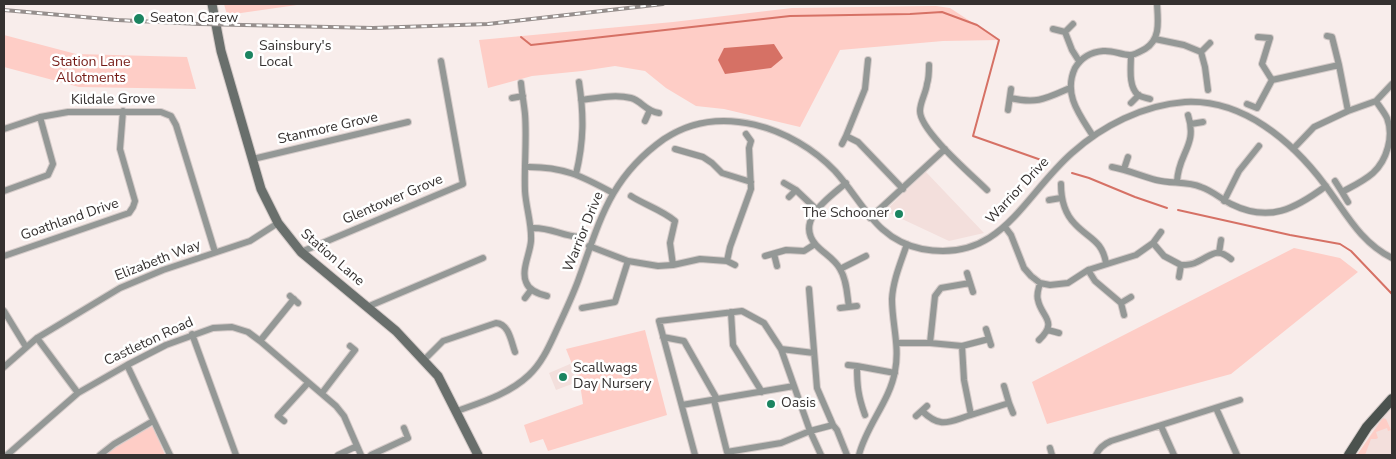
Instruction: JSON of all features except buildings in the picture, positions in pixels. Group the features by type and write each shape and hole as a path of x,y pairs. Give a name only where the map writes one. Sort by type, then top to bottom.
{"main road":[{"name":"Station Lane","path":"212,4 221,51 261,189 278,223 301,252 396,331 438,376 478,455"},
{"path":"1349,455 1367,427 1392,398"}],"street":[{"path":"1092,136 1075,106 1070,88 1071,80 1079,61 1102,51 1131,55 1142,50 1155,39 1158,30 1157,4"},
{"path":"1066,32 1073,24"},
{"path":"1053,28 1066,32"},
{"path":"1066,32 1074,54 1079,61"},
{"path":"1327,36 1332,37 1348,111"},
{"path":"1258,37 1270,38 1262,64 1272,80"},
{"path":"1155,39 1184,45 1202,52"},
{"path":"1202,52 1210,43"},
{"path":"1202,52 1208,90"},
{"path":"1131,55 1131,78 1138,95 1150,99"},
{"path":"842,144 863,96 868,60"},
{"name":"Glentower Grove","path":"301,252 463,184 441,61"},
{"path":"929,65 928,83 920,111 928,129 945,149 987,190"},
{"path":"1247,104 1256,108 1272,80 1339,65"},
{"path":"867,77 876,78"},
{"path":"576,174 581,151 583,126 579,82"},
{"path":"521,84 525,115 525,198 531,228 530,254 524,279 526,285 531,290 547,296"},
{"path":"1293,148 1314,126 1376,101 1392,84"},
{"path":"1010,98 1033,102 1046,99 1070,88"},
{"path":"1008,110 1011,89"},
{"path":"1131,103 1138,95"},
{"path":"512,98 523,96"},
{"path":"581,100 609,97 632,98 650,112 658,114"},
{"path":"1342,192 1365,180 1380,165 1386,154 1391,127 1376,101"},
{"name":"Warrior Drive","path":"457,411 500,395 518,385 532,373 543,358 573,294 589,246 605,207 613,193 632,167 648,151 669,136 688,127 709,121 749,123 787,136 820,157 846,183 870,218 881,228 908,244 940,251 960,249 978,244 1005,228 1059,165 1092,136 1117,122 1142,111 1185,102 1221,106 1243,114 1262,124 1293,148 1326,186 1347,219 1364,239 1392,258"},
{"name":"Goathland Drive","path":"4,256 129,213 134,208 135,201 120,150 123,111"},
{"name":"Kildale Grove","path":"4,129 40,117 68,112 161,112 171,116 176,125 215,252"},
{"path":"645,121 650,112"},
{"path":"1177,182 1179,166 1189,147 1191,124 1188,115"},
{"path":"4,191 48,175 53,164 40,117"},
{"name":"Stanmore Grove","path":"253,159 408,122"},
{"path":"1191,124 1203,122"},
{"path":"727,261 730,246 751,189 749,148 751,142 746,134"},
{"path":"846,136 858,142 903,189"},
{"path":"688,152 690,144"},
{"path":"1224,201 1239,171 1259,146"},
{"path":"676,148 703,157 722,173 751,182"},
{"path":"870,218 945,149"},
{"path":"1124,169 1128,157"},
{"path":"525,166 553,168 576,174 613,193"},
{"path":"1112,167 1124,169 1157,181 1200,186 1243,210 1266,213 1292,208 1326,186"},
{"path":"1335,181 1348,202"},
{"path":"784,182 796,190 816,210"},
{"path":"846,183 816,210 811,218 810,230 815,244 840,269 844,278 849,307"},
{"path":"1062,184 1061,198 1069,216 1101,248 1106,263"},
{"path":"789,197 796,190"},
{"path":"631,196 667,214 675,221 670,243 673,265"},
{"path":"1049,200 1061,198"},
{"name":"Elizabeth Way","path":"4,367 37,338 120,288 163,270 250,241 278,223"},
{"path":"531,228 542,227 552,229 566,236 580,237"},
{"path":"1005,228 1015,242 1024,268 1040,283 1050,285 1062,285 1088,270 1136,255 1153,242 1161,232"},
{"path":"564,245 566,236"},
{"path":"1219,253 1221,240"},
{"path":"1153,242 1164,256 1181,265 1198,262 1211,253 1219,253 1231,259"},
{"path":"765,256 786,250 804,251 815,244"},
{"path":"859,455 895,373 897,343 892,298 895,280 908,244"},
{"path":"589,246 628,260 658,266 700,259 727,261 735,265"},
{"path":"774,254 777,266"},
{"path":"840,269 866,256"},
{"path":"367,307 483,258"},
{"path":"582,308 615,302 628,260"},
{"path":"1179,277 1181,265"},
{"path":"1088,270 1095,281 1121,303 1124,315"},
{"path":"967,273 973,292"},
{"path":"930,343 938,290 970,283"},
{"path":"1039,340 1048,330 1046,314 1037,299 1040,283"},
{"path":"809,289 816,388 847,455"},
{"path":"525,298 531,290"},
{"path":"1121,303 1131,297"},
{"path":"260,341 294,299"},
{"path":"840,308 857,306"},
{"path":"4,311 26,348"},
{"path":"695,455 659,321 742,311 764,323 781,349 810,431 821,455"},
{"path":"731,312 734,344 762,392"},
{"path":"424,360 443,341 496,322 501,323 506,328 515,352"},
{"name":"Castleton Road","path":"7,455 78,392 127,365 192,334 213,328 232,327 248,332 260,341 336,406 344,416 361,455"},
{"path":"897,343 930,343 962,346 990,342 986,329"},
{"path":"1048,330 1059,333"},
{"path":"192,334 236,455"},
{"path":"663,336 684,341 715,399 727,452 743,453 781,443 810,431 833,425"},
{"path":"37,338 78,392"},
{"path":"322,393 355,350 350,346"},
{"path":"962,346 964,380 971,415"},
{"path":"781,349 814,353"},
{"path":"127,365 170,455"},
{"path":"848,365 895,373"},
{"path":"857,366 856,387 865,415"},
{"path":"284,421 278,416 308,383"},
{"path":"682,405 794,386"},
{"path":"1004,386 1013,412"},
{"path":"1096,455 1105,443 1240,400"},
{"path":"861,404 869,401"},
{"path":"927,406 919,413 940,423 950,422 1010,403"},
{"path":"1216,408 1237,455"},
{"path":"100,455 153,420"},
{"path":"1161,426 1174,455"},
{"path":"371,455 408,438 404,428"},
{"path":"338,455 358,446"},
{"path":"1050,448 1052,455"}],"shaded area":[{"path":"774,44 783,58 771,68 725,74 718,60 724,48"},
{"path":"925,172 984,233 949,241 885,211"},
{"name":"Scallwags Day Nursery","path":"570,364 577,382 556,390 549,373"},
{"path":"1392,408 1392,455 1357,455 1380,420"}],"green space":[{"path":"224,4 325,4 297,5 227,15"},
{"path":"936,6 950,8 999,40 943,41 840,50 800,127 724,109 696,106 666,88 645,71 615,66 532,76 488,88 479,40 673,22 792,8"},
{"name":"Station Lane Allotments","path":"4,35 76,54 187,57 196,89 79,87 4,67"},
{"path":"1294,248 1340,258 1358,272 1231,374 1047,424 1032,382"},
{"path":"645,330 667,415 548,451 543,439 530,443 524,425 583,404 580,384 566,349"},
{"path":"1383,418 1386,419 1391,430 1388,431 1387,428 1376,432 1378,438 1371,439 1365,455 1357,455"},
{"path":"153,426 165,455 104,455 114,445"}],"waterway":[{"path":"521,37 531,45 790,16 942,12 977,25 999,40 973,136 1044,161"},
{"path":"1072,173 1167,208"},
{"path":"1178,210 1340,244 1351,251 1392,294"}],"railway":[{"path":"4,10 117,20 373,28 488,24 663,4"}],"place":[{"name":"Seaton Carew","path":"139,19"},
{"name":"Sainsbury's Local","path":"249,55"},
{"name":"The Schooner","path":"899,214"},
{"name":"Scallwags Day Nursery","path":"563,377"},
{"name":"Oasis","path":"771,404"}]}
